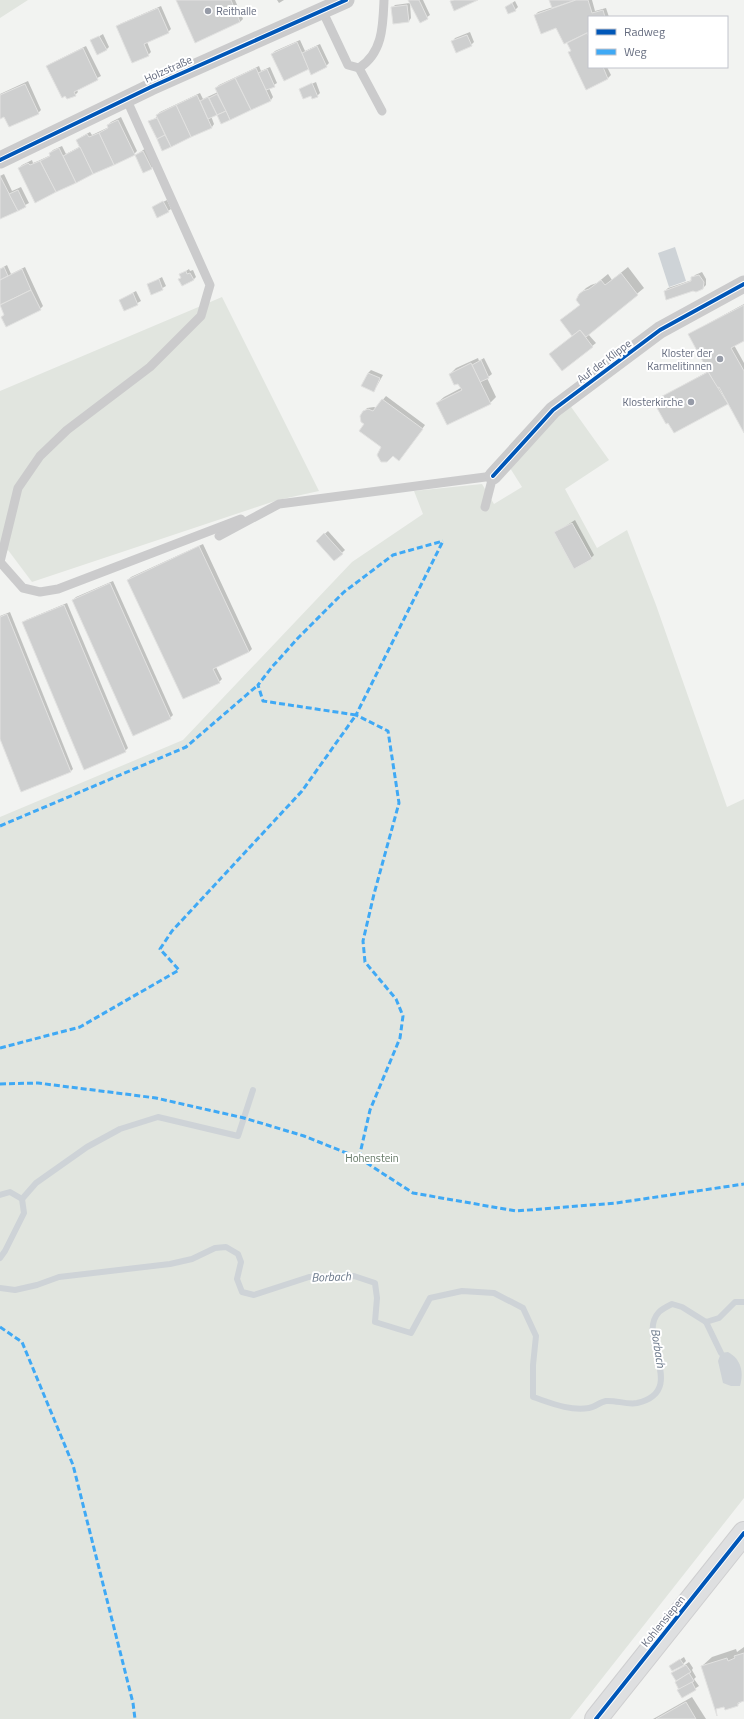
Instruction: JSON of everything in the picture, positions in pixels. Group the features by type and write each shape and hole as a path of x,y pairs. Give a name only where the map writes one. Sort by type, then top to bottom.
{"street":[{"name":"Holzstraße","path":"0,160 126,98 346,0"},
{"name":"Auf der Klippe","path":"494,476 553,410 660,330 744,284"},
{"name":"Kohlensiepen","path":"596,1719 744,1534"}],"lane":[{"path":"359,68 368,63 378,46 383,25 384,0"},
{"path":"322,10 348,64 359,68 382,111"},
{"path":"126,98 210,285 201,316 150,367 67,430 40,456 18,488 0,562 23,588 40,592 58,589 279,504 494,476 485,507"},
{"path":"219,536 279,504"}],"green space":[{"path":"0,0 28,0 0,18"},
{"path":"222,297 319,491 278,500 32,582 8,550 0,557 0,391"},
{"name":"Hohenstein","path":"569,404 609,460 565,489 597,548 627,530 656,605 727,807 744,799 744,1498 570,1719 0,1719 0,817 183,740 352,562 423,514 414,491 482,484 494,504 522,487 510,468"}],"shaded area":[{"path":"675,247 686,281 669,287 658,253"},
{"path":"728,1352 739,1362 742,1376 740,1386 731,1386 723,1383 718,1361 721,1353"}],"building":[{"name":"Reithalle","path":"176,0 231,0 240,22 195,43"},
{"path":"408,0 419,0 428,19 420,23"},
{"path":"478,0 454,11 450,1"},
{"path":"549,0 576,0 552,8"},
{"path":"576,0 588,0 592,13 603,10 605,16 588,16 588,32 564,44 556,28 541,34 534,15"},
{"path":"512,3 516,11 508,14 505,7"},
{"path":"407,5 409,22 393,24 391,7"},
{"path":"158,8 169,33 144,44 149,56 132,63 116,26"},
{"path":"587,33 588,68 603,68 608,79 586,90 568,52 571,51 567,43"},
{"path":"467,35 472,46 456,53 451,41"},
{"path":"99,36 107,50 97,55 90,40"},
{"path":"297,42 309,69 284,81 271,54"},
{"path":"317,46 327,67 311,75 302,53"},
{"path":"83,48 98,80 74,92 76,96 67,99 65,96 62,98 46,66"},
{"path":"256,68 271,101 251,110 235,78"},
{"path":"267,69 275,87 266,90 258,73"},
{"path":"235,78 251,110 230,120 215,88"},
{"path":"312,83 318,97 312,99 311,96 303,99 299,89"},
{"path":"25,84 39,114 9,127 4,117 0,119 0,95"},
{"path":"217,94 226,111 217,115 209,98"},
{"path":"197,95 212,128 191,137 176,105"},
{"path":"208,97 217,115 208,119 200,101"},
{"path":"176,105 191,137 171,147 156,115"},
{"path":"226,111 230,120 221,124 217,115"},
{"path":"157,118 165,135 157,139 148,121"},
{"path":"118,120 135,155 114,165 99,133 108,128 107,125"},
{"path":"99,133 114,165 93,174 76,140 87,134 89,137"},
{"path":"165,135 171,147 162,151 157,139"},
{"path":"80,147 93,174 76,183 63,156"},
{"path":"59,148 76,183 56,192 40,161 50,156 49,153"},
{"path":"143,151 152,169 143,173 135,155"},
{"path":"40,161 56,192 35,203 18,168 28,163 30,165"},
{"path":"0,176 18,211 0,219"},
{"path":"18,190 26,207 18,211 9,194"},
{"path":"163,201 169,212 157,218 152,207"},
{"path":"4,267 8,276 0,280 0,269"},
{"path":"22,269 31,290 0,305 0,280"},
{"path":"186,271 187,274 190,273 194,280 182,286 178,279 181,278 179,274"},
{"path":"621,273 638,295 586,337 580,330 572,336 560,320 580,305 576,300 579,294 601,280 605,285"},
{"path":"699,275 704,282 703,289 666,300 664,291 691,281 691,277"},
{"path":"159,279 163,290 151,295 147,284"},
{"path":"31,290 41,310 6,327 1,317 4,315 0,305"},
{"path":"133,293 138,305 124,311 119,300"},
{"name":"Kloster der Karmelitinnen","path":"744,305 744,341 731,348 744,371 744,433 719,387 717,388 688,334"},
{"path":"580,330 593,347 562,371 549,354"},
{"path":"481,360 489,378 480,382 472,365"},
{"path":"471,363 491,404 447,425 436,403 462,390 458,384 454,385 449,374"},
{"name":"Klosterkirche","path":"708,372 728,404 674,433 668,423 666,424 653,401"},
{"path":"368,373 380,378 374,392 361,386"},
{"path":"382,399 423,429 399,461 393,456 387,462 381,462 377,455 381,447 359,431 364,424 361,422 360,416 363,411 368,409 373,411"},
{"path":"572,523 592,559 574,569 554,532"},
{"path":"324,533 343,554 334,561 316,541"},
{"path":"199,546 249,652 213,669 220,683 183,699 127,580"},
{"path":"110,583 171,719 133,736 72,600"},
{"path":"64,605 126,752 84,770 22,622"},
{"path":"7,614 71,772 21,792 0,739 0,617"},
{"path":"744,1653 744,1701 738,1703 738,1706 725,1710 724,1707 716,1709 717,1716 701,1666 727,1658 728,1661 735,1658 734,1656"},
{"path":"680,1659 684,1665 672,1671 669,1666"},
{"path":"686,1665 691,1672 676,1681 671,1673"},
{"path":"689,1673 694,1681 679,1690 675,1682"},
{"path":"692,1682 696,1690 682,1698 677,1690"},
{"path":"686,1702 696,1719 656,1719"}],"waterway":[{"path":"22,1199 36,1183 87,1147 120,1129 158,1117 238,1136 253,1090"},
{"name":"Borbach","path":"0,1195 10,1192 22,1199 24,1213 0,1258"},
{"name":"Borbach","path":"0,1288 15,1290 37,1285 59,1277 170,1264 192,1259 215,1248 226,1247 238,1254 241,1262 237,1279 242,1292 254,1295 309,1277 354,1276 375,1283 377,1298 375,1322 411,1333 430,1298 462,1291 494,1293 523,1308 536,1336 533,1365 533,1397 560,1406 582,1409 606,1401 637,1403 652,1397 659,1387 661,1376 655,1349 653,1323 659,1312 663,1309 672,1304 682,1307 706,1322 719,1318 735,1302 744,1302"},
{"path":"706,1322 721,1353"}],"marked path":[{"path":"0,1048 80,1027 179,970 160,949 172,931 302,791 356,715 263,701 258,685 298,638 344,592 393,555 443,541"},
{"path":"359,1158 370,1110 400,1038 403,1016 396,999 365,962 363,941 374,894 399,803 388,731 356,715 443,541"},
{"path":"0,826 186,747 258,685"},
{"path":"0,1084 38,1083 156,1098 244,1118 304,1136 359,1158 413,1193 516,1211 616,1203 744,1184"},
{"path":"0,1327 22,1342 73,1465 133,1703 135,1719"}],"cycle path":[{"path":"0,160 151,87 346,0"},
{"path":"493,476 553,410 660,330 744,284"},
{"path":"596,1719 744,1533"}],"place":[{"name":"Reithalle","path":"208,11"},
{"name":"Kloster der Karmelitinnen","path":"720,359"},
{"name":"Klosterkirche","path":"691,402"}]}
